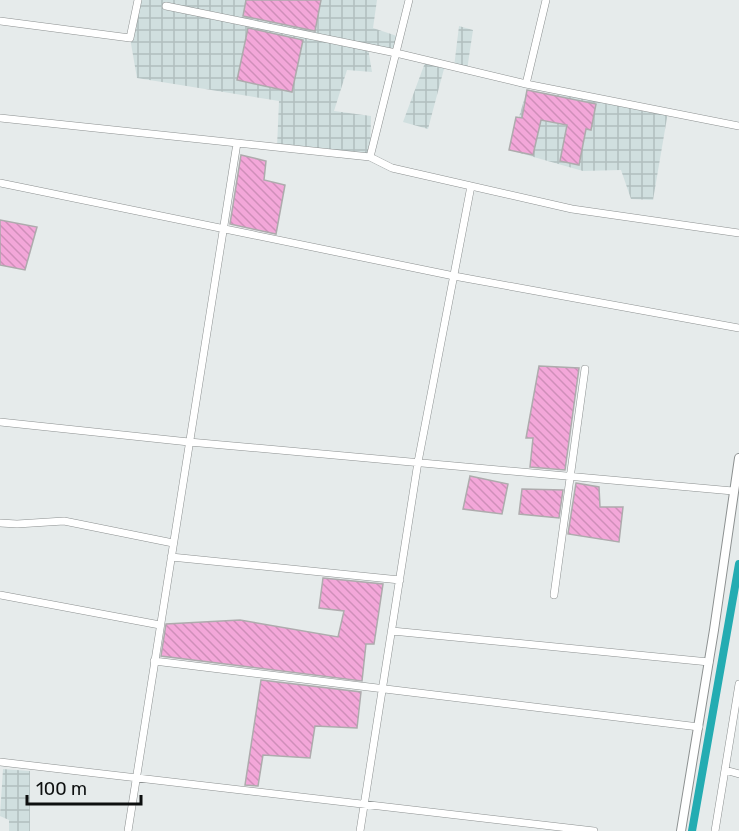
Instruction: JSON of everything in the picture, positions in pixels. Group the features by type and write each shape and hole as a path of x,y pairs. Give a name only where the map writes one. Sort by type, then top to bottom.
{"street":[{"path":"0,21 130,38 138,0"},
{"path":"370,157 409,0"},
{"path":"526,84 546,0"},
{"path":"166,6 396,53 526,84 739,126"},
{"path":"0,118 370,157 392,168 572,209 739,233"},
{"path":"128,831 237,143"},
{"path":"0,183 454,276 739,328"},
{"path":"360,831 418,462 471,186"},
{"path":"554,595 585,369"},
{"path":"0,422 189,442 734,491"},
{"path":"681,831 699,727 739,458"},
{"path":"0,523 64,521 173,543"},
{"path":"171,557 400,580"},
{"path":"0,595 160,625"},
{"path":"392,631 709,662"},
{"path":"154,661 699,727"},
{"path":"715,831 739,684"},
{"path":"0,762 594,831"},
{"path":"725,770 739,774"}],"shaded area":[{"path":"138,0 377,0 373,28 400,37 396,53 368,48 372,72 347,70 334,111 371,116 370,157 277,147 279,101 137,78 130,38"},
{"path":"459,26 473,30 467,70 454,67"},
{"path":"426,60 445,65 428,129 403,122"},
{"path":"527,90 668,112 653,200 631,199 621,170 583,171 509,150"},
{"path":"3,769 30,771 30,831 9,831 9,820 0,816"}],"building":[{"path":"246,0 321,0 315,31 243,16"},
{"path":"248,28 303,40 292,92 237,80"},
{"path":"527,90 596,104 591,130 586,129 579,165 560,161 567,125 541,120 533,155 509,150 516,117 522,118"},
{"path":"241,155 266,161 264,180 285,185 276,234 230,224"},
{"path":"0,220 37,227 25,270 0,265"},
{"path":"539,366 579,368 565,470 530,467 533,438 526,438"},
{"path":"470,476 508,484 502,514 463,509"},
{"path":"576,483 599,487 600,507 623,507 619,542 568,534"},
{"path":"522,489 563,490 559,518 519,514"},
{"path":"323,578 383,584 374,644 366,644 362,681 161,656 166,624 240,620 338,637 344,611 319,608"},
{"path":"261,680 361,692 357,728 315,726 310,758 263,755 258,786 245,785"}],"waterway":[{"path":"692,831 739,564"}]}
